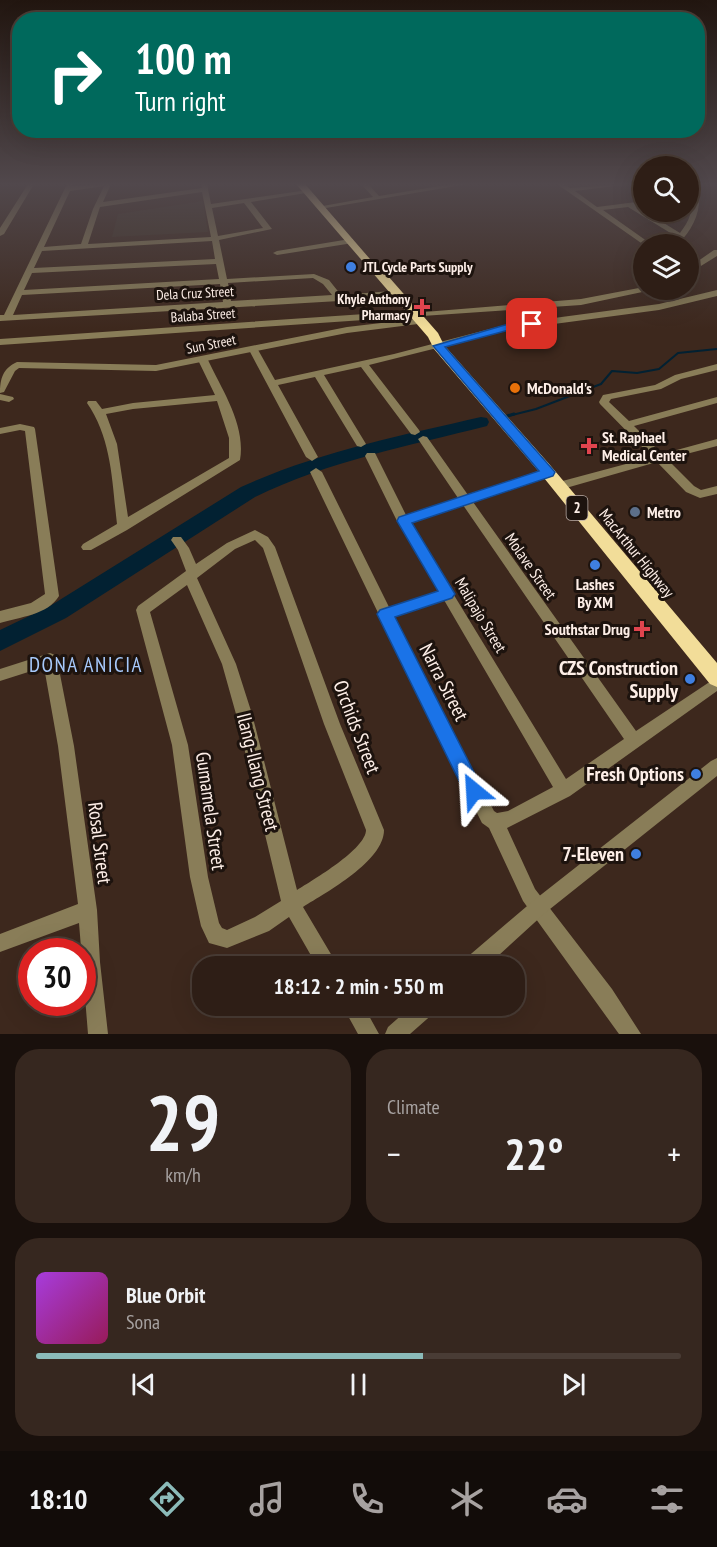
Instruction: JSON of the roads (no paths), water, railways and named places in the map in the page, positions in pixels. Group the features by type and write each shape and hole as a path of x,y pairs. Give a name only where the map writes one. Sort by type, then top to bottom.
{"highway":[{"name":"MacArthur Highway","path":"342,232 372,268 377,270 432,345 548,472 717,678"},
{"name":"MacArthur Highway","path":"372,268 371,271 413,317"}],"street":[{"path":"3,318 19,293 49,232"},
{"path":"84,246 89,232"},
{"path":"214,232 228,305"},
{"path":"41,249 215,239 251,232"},
{"path":"277,253 350,241"},
{"path":"699,264 717,252"},
{"path":"30,271 220,261"},
{"path":"19,293 314,276 326,282 339,298"},
{"name":"Balaba Street","path":"0,342 413,317 581,302 633,291"},
{"path":"273,383 363,364 509,327 660,307 717,293"},
{"name":"Dela Cruz Street","path":"3,318 391,294"},
{"name":"Sun Street","path":"0,390 11,369 26,364 147,368 203,360 413,317"},
{"name":"Narra Street","path":"254,350 314,465 385,614 474,791 488,817 495,822 529,895 631,1034"},
{"path":"87,547 234,460 236,449 233,430 203,360"},
{"name":"Molave Street","path":"363,364 419,436 634,741"},
{"path":"717,367 678,377 658,387 607,397 604,402 696,494 717,490"},
{"path":"318,374 362,444"},
{"path":"101,412 219,398"},
{"path":"626,425 717,400"},
{"path":"92,403 101,412 112,448 123,527"},
{"path":"0,431 25,427 30,429 52,596 50,600 0,617"},
{"path":"559,486 717,442"},
{"name":"Malipajo Street","path":"371,456 404,521 564,790"},
{"path":"404,521 548,472"},
{"name":"Orchids Street","path":"191,573 231,546 255,536 264,540 269,547 332,724 375,830 375,838 360,856 335,876 291,904"},
{"name":"Ilang-Ilang Street","path":"177,540 183,548 232,674 291,904 322,956"},
{"name":"Gumamela Street","path":"191,573 143,610 180,745 199,877 210,926 216,936 227,939 262,924 291,904"},
{"path":"385,614 447,594"},
{"name":"Rosal Street","path":"0,675 50,659 66,746 88,910 90,963 98,1034"},
{"path":"495,822 510,819 564,790 717,683"},
{"path":"483,956 539,907 717,766"},
{"path":"0,943 88,910"},
{"path":"358,1016 369,1034"},
{"path":"395,1034 415,1016"}],"waterway":[{"path":"508,416 536,409 601,384 612,371 637,373 659,369 678,353 717,349"},
{"path":"507,416 514,414"},
{"path":"0,641 58,612 248,492 275,479 332,459 481,422"}],"place":[{"name":"JTL Cycle Parts Supply","path":"351,267"},
{"name":"Khyle Anthony Pharmacy","path":"422,307"},
{"name":"McDonald's","path":"515,388"},
{"name":"St. Raphael Medical Center","path":"589,446"},
{"name":"Metro","path":"635,512"},
{"name":"Lashes By XM","path":"595,565"},
{"name":"Southstar Drug","path":"642,629"},
{"name":"CZS Construction Supply","path":"690,679"},
{"name":"Fresh Options","path":"696,774"},
{"name":"7-Eleven","path":"636,854"}],"district":[{"name":"DONA ANICIA","path":"86,665"}]}
